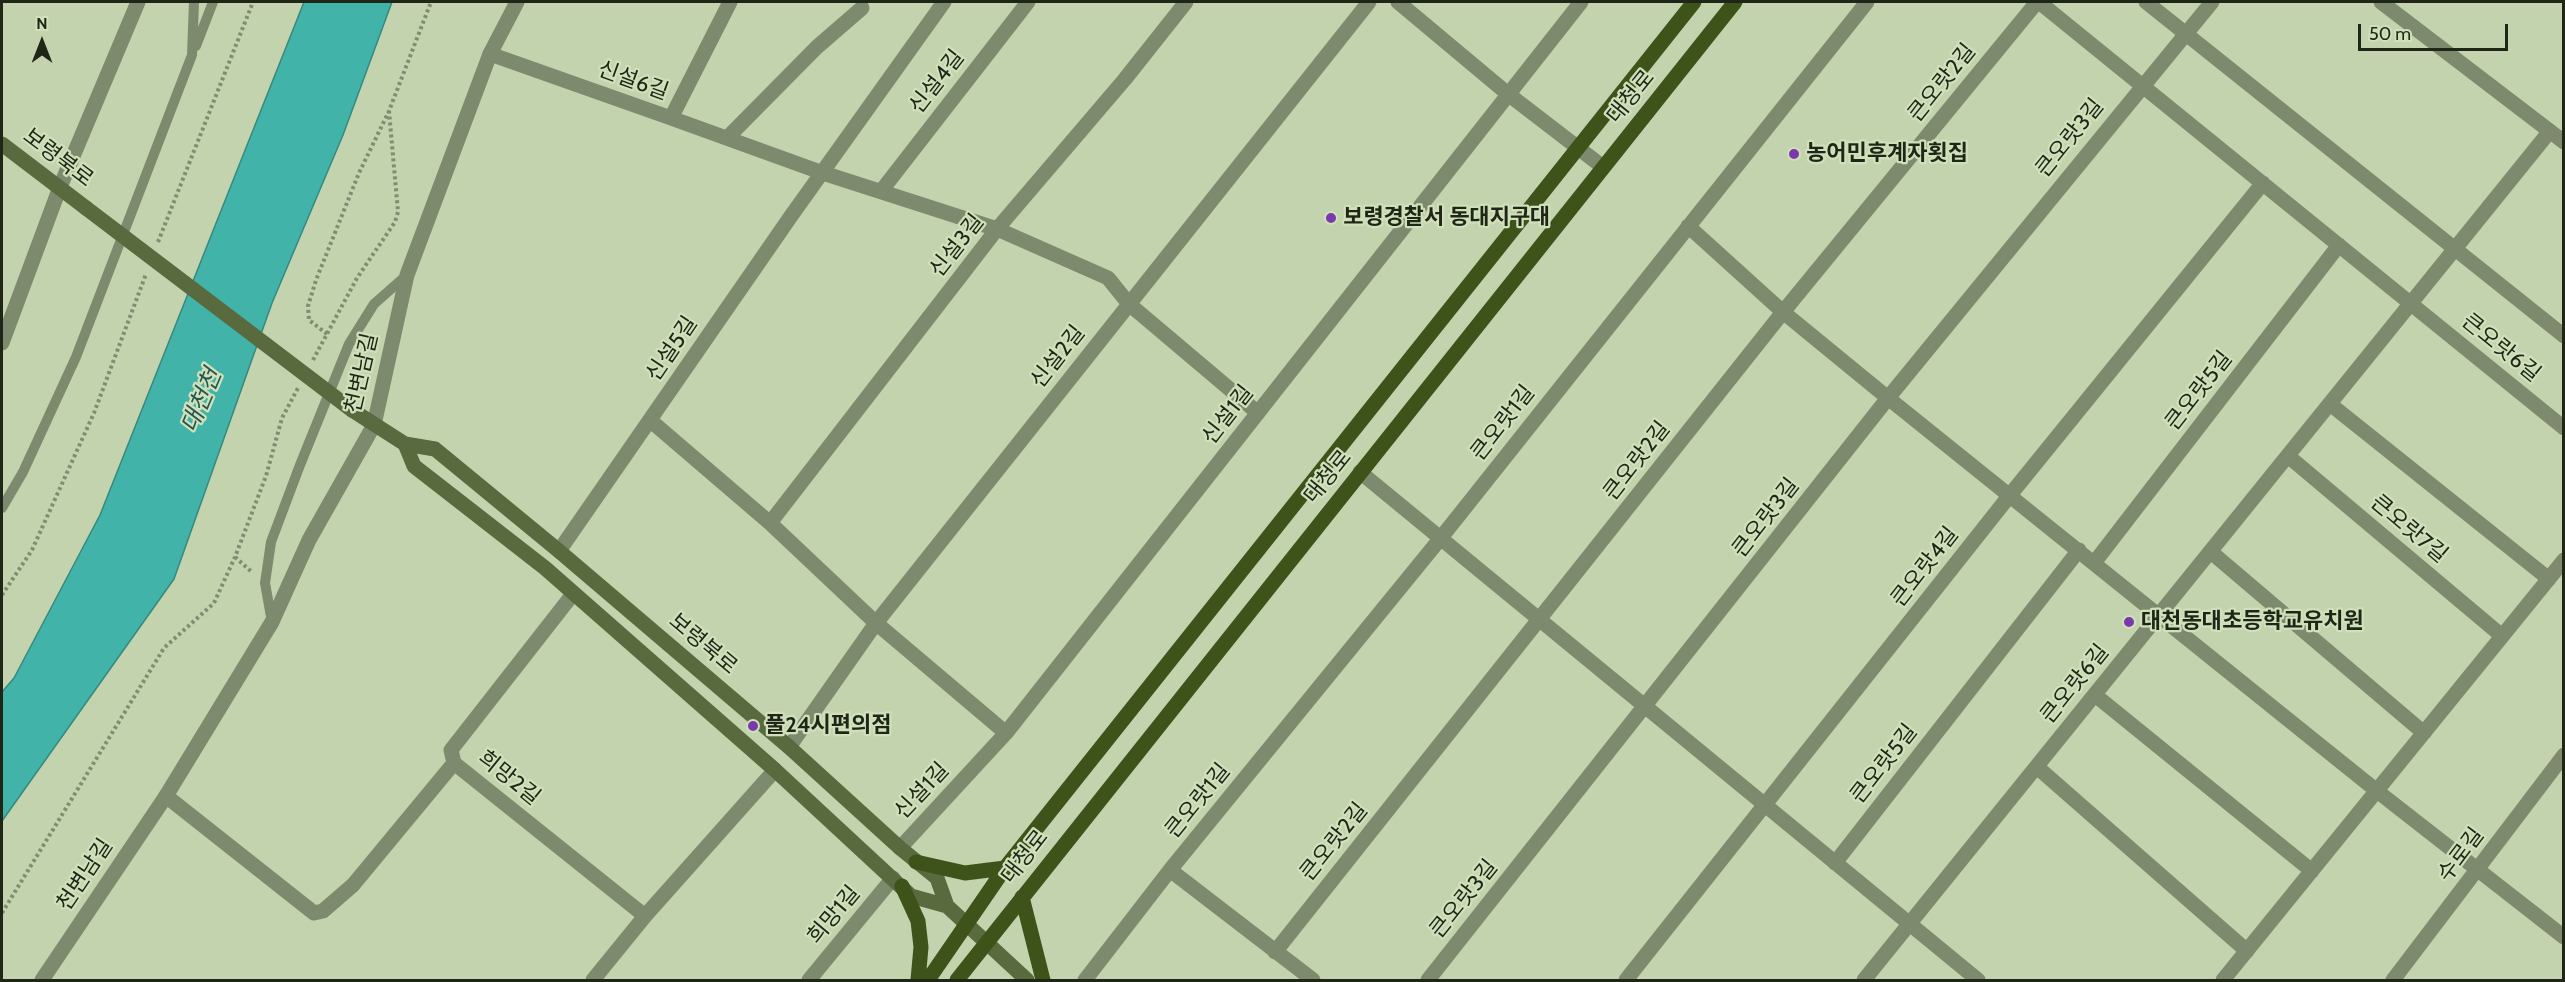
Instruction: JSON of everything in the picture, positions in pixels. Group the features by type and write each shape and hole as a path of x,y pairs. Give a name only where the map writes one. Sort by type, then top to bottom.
{"main road":[{"name":"대청로","path":"928,981 1005,868 1694,2"},
{"name":"대청로","path":"957,981 1736,2"},
{"name":"보령북로","path":"2,144 352,410 405,444 435,449 559,551 789,747 900,848 937,878 947,906 1027,981"},
{"name":"보령북로","path":"405,444 414,466 545,568 775,770 911,896 947,906"},
{"path":"916,862 965,873 1005,868"},
{"path":"898,882 918,921 921,947 918,981"},
{"path":"1022,897 1043,981"}],"street":[{"path":"2,343 60,187 138,2"},
{"name":"천변남길","path":"42,981 166,796 272,622 309,540 374,425 407,275 490,54 517,2"},
{"name":"신설6길","path":"490,54 671,118 730,2"},
{"name":"신설5길","path":"559,551 944,2"},
{"name":"신설4길","path":"882,190 1028,2"},
{"name":"신설3길","path":"770,523 997,230 1125,79 1186,2"},
{"name":"신설2길","path":"789,747 876,623 1369,2"},
{"path":"1398,2 1508,94 1603,167"},
{"name":"신설1길","path":"900,848 1006,733 1581,2"},
{"name":"큰오랏1길","path":"1085,981 1170,870 1440,539 1867,2"},
{"path":"2038,2 2411,304"},
{"name":"큰오랏2길","path":"1275,952 1783,312 2038,2"},
{"path":"2146,2 2564,336"},
{"name":"큰오랏3길","path":"1428,981 1888,398 2212,2"},
{"path":"2381,2 2564,142"},
{"path":"727,138 817,47 862,8"},
{"path":"671,118 823,173 882,190 997,230 1108,278 1129,304 1258,413"},
{"name":"큰오랏6길","path":"1864,981 2550,131"},
{"name":"큰오랏4길","path":"1626,981 2010,495 2263,183"},
{"path":"1688,226 1783,312 1888,398 2377,791 2564,937"},
{"name":"큰오랏5길","path":"2094,563 2339,246"},
{"name":"큰오랏6길","path":"2411,304 2564,428"},
{"path":"2330,404 2549,579"},
{"path":"651,421 770,523 876,623 1006,733"},
{"name":"큰오랏7길","path":"2288,456 2502,636"},
{"path":"1360,472 1978,981"},
{"name":"큰오랏5길","path":"1835,863 2079,550"},
{"path":"2211,552 2424,732"},
{"path":"2223,981 2564,560"},
{"name":"희망2길","path":"573,594 451,750 454,763 645,916"},
{"path":"2095,695 2312,871"},
{"name":"수로길","path":"2393,981 2564,755"},
{"path":"166,796 314,913 323,911 353,885 454,763"},
{"path":"2037,767 2247,951"},
{"path":"593,981 645,916 775,770"},
{"name":"큰오랏1길","path":"1170,870 1313,981"},
{"name":"희망1길","path":"809,981 898,882"}],"lane":[{"path":"192,55 194,2"},
{"path":"2,508 23,472 76,357 213,2"},
{"path":"272,622 265,583 271,542 300,465 349,344 374,304 407,275"}],"path":[{"path":"156,245 253,2"},
{"path":"327,334 309,320 308,306 316,280 358,173 389,111 431,2"},
{"path":"310,366 357,278 395,222 398,212 389,111"},
{"path":"2,595 32,550 94,413 148,268"},
{"path":"2,910 164,648 213,603 235,557 266,477 282,418 299,387"}],"water":[{"name":"대천천","path":"304,2 392,2 343,135 272,303 174,579 2,821 2,692 14,678 100,515"}],"place":[{"name":"농어민후계자횟집","path":"1794,154"},
{"name":"보령경찰서 동대지구대","path":"1331,218"},
{"name":"대천동대초등학교유치원","path":"2129,622"},
{"name":"풀24시편의점","path":"753,726"}]}
